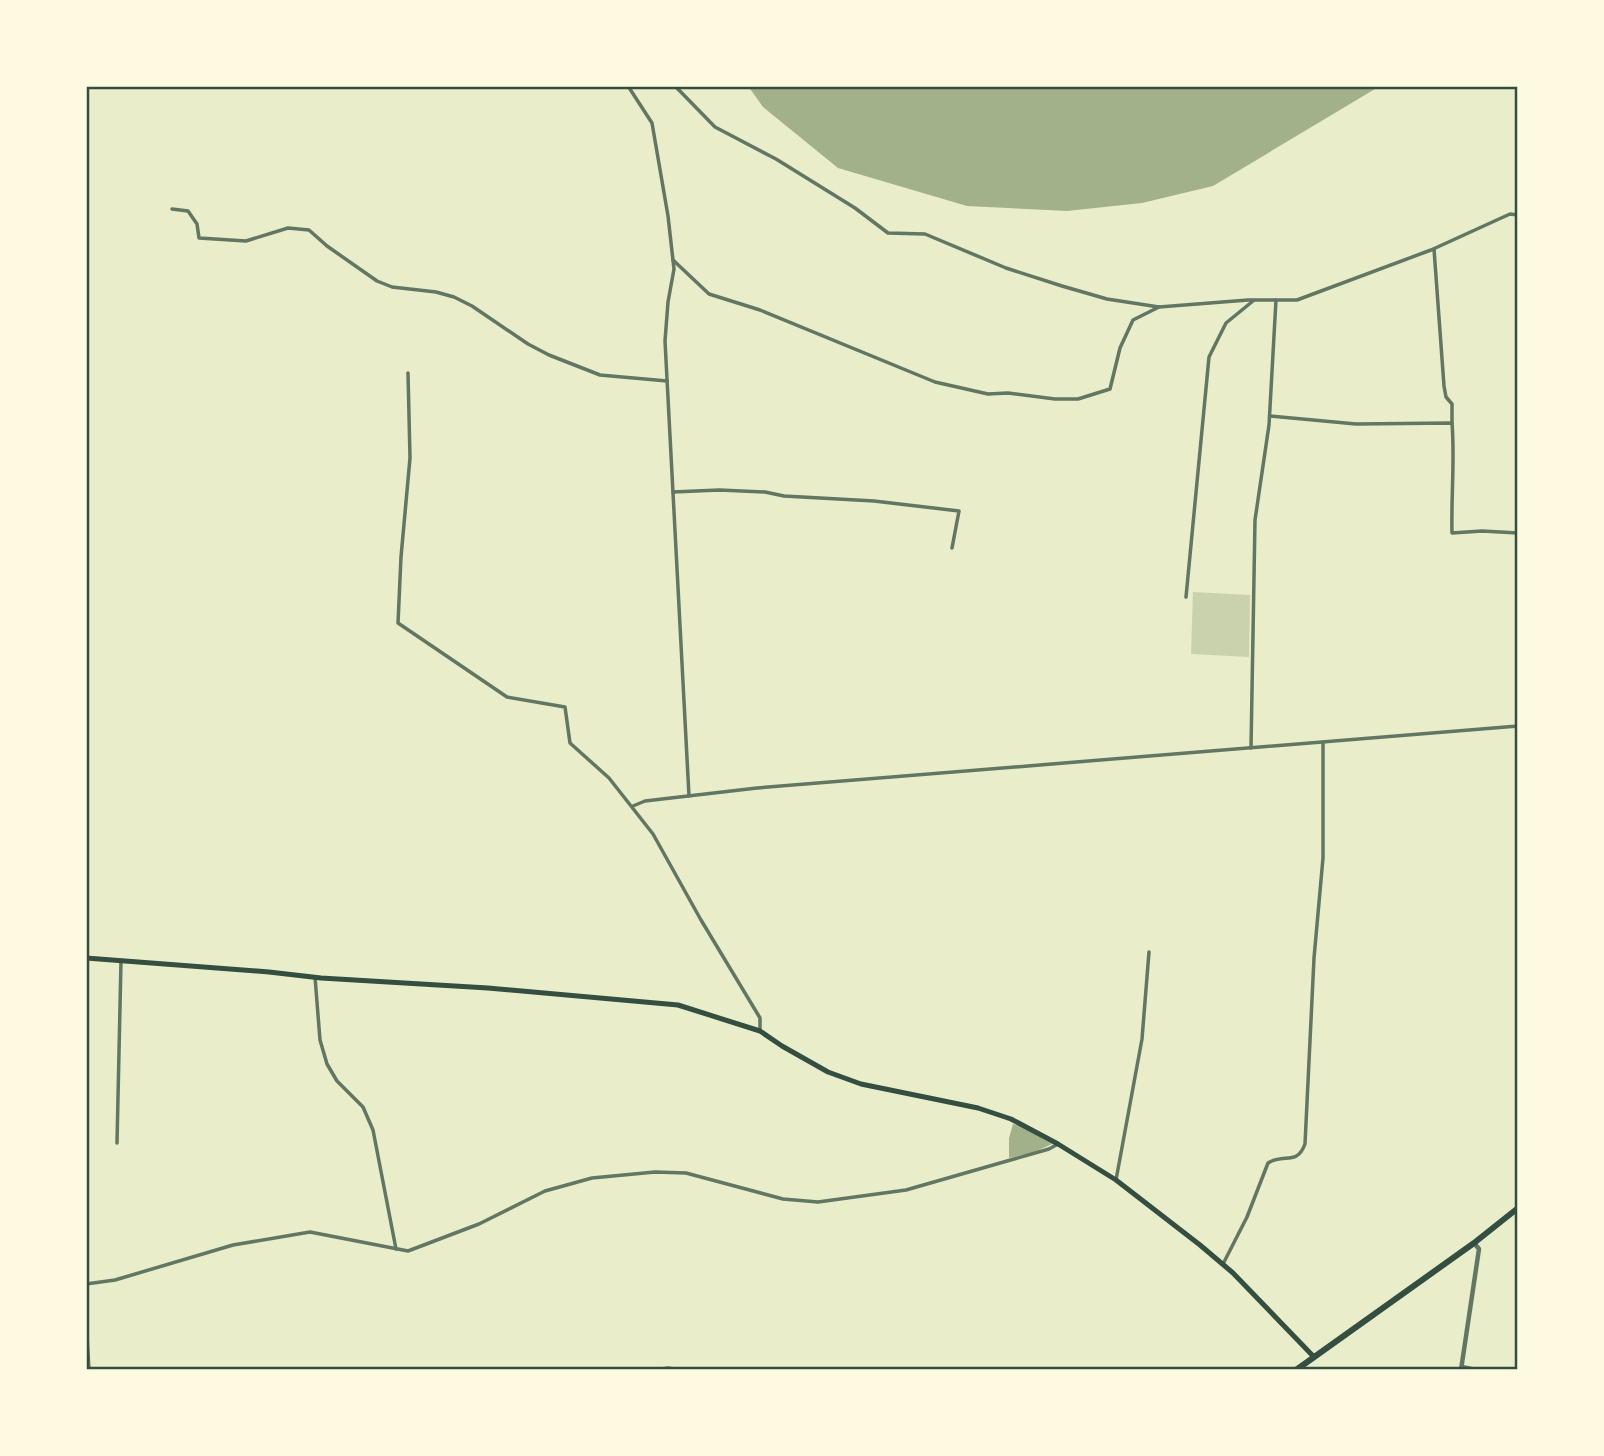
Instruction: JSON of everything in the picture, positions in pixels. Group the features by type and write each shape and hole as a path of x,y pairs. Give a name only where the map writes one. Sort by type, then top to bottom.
{"highway":[{"path":"1296,1370 1474,1243 1518,1208"}],"main road":[{"path":"86,958 678,1005 760,1031 828,1072 861,1084 989,1112 1011,1119 1058,1144 1116,1180 1223,1265 1314,1357"}],"street":[{"path":"628,86 652,123 674,269 665,341 689,796"},
{"path":"675,86 715,127 776,159 855,208 888,233 925,234 1006,268 1107,299 1159,307 1254,300 1297,300 1434,248 1510,215 1518,215"},
{"path":"172,209 188,211 197,224 199,238 246,240 288,228 309,230 377,281 392,287 454,297 549,355 600,375 667,381"},
{"path":"1434,248 1444,386 1446,397 1452,404 1455,466 1451,476 1452,533 1518,533"},
{"path":"673,260 709,293 760,310 935,383 988,394 1008,393 1078,399 1111,389 1120,348 1133,320 1159,307"},
{"path":"1186,597 1209,357 1227,323 1254,300"},
{"path":"1251,748 1255,520 1270,416 1276,300"},
{"path":"408,373 410,458 398,623 507,697 565,707 570,743 608,778 653,834 760,1018 760,1031"},
{"path":"1270,416 1356,424 1452,423"},
{"path":"673,492 765,492 784,496 874,501 959,511 953,548"},
{"path":"633,806 645,801 689,796 957,771 1518,726"},
{"path":"1223,1265 1247,1217 1268,1163 1274,1159 1295,1158 1302,1153 1305,1144 1314,958 1323,858 1323,743"},
{"path":"1116,1180 1142,1039 1149,952"},
{"path":"117,1143 121,961"},
{"path":"314,977 320,1040 327,1064 337,1081 363,1107 373,1130 396,1249"},
{"path":"86,1284 114,1280 233,1245 310,1232 408,1251 479,1224 545,1191 592,1178 655,1172 686,1173 783,1199 818,1202 906,1190 1049,1149 1058,1144"},
{"path":"1474,1243 1479,1249 1461,1369 1476,1370"},
{"path":"86,1320 89,1370"},
{"path":"655,1370 680,1370"}],"shaded area":[{"path":"748,86 1380,86 1213,186 1142,203 1067,211 967,206 838,168 763,107"},
{"path":"1193,592 1250,595 1249,657 1191,654"},
{"path":"1013,1124 1052,1144 1032,1153 1009,1158 1009,1138"}]}
